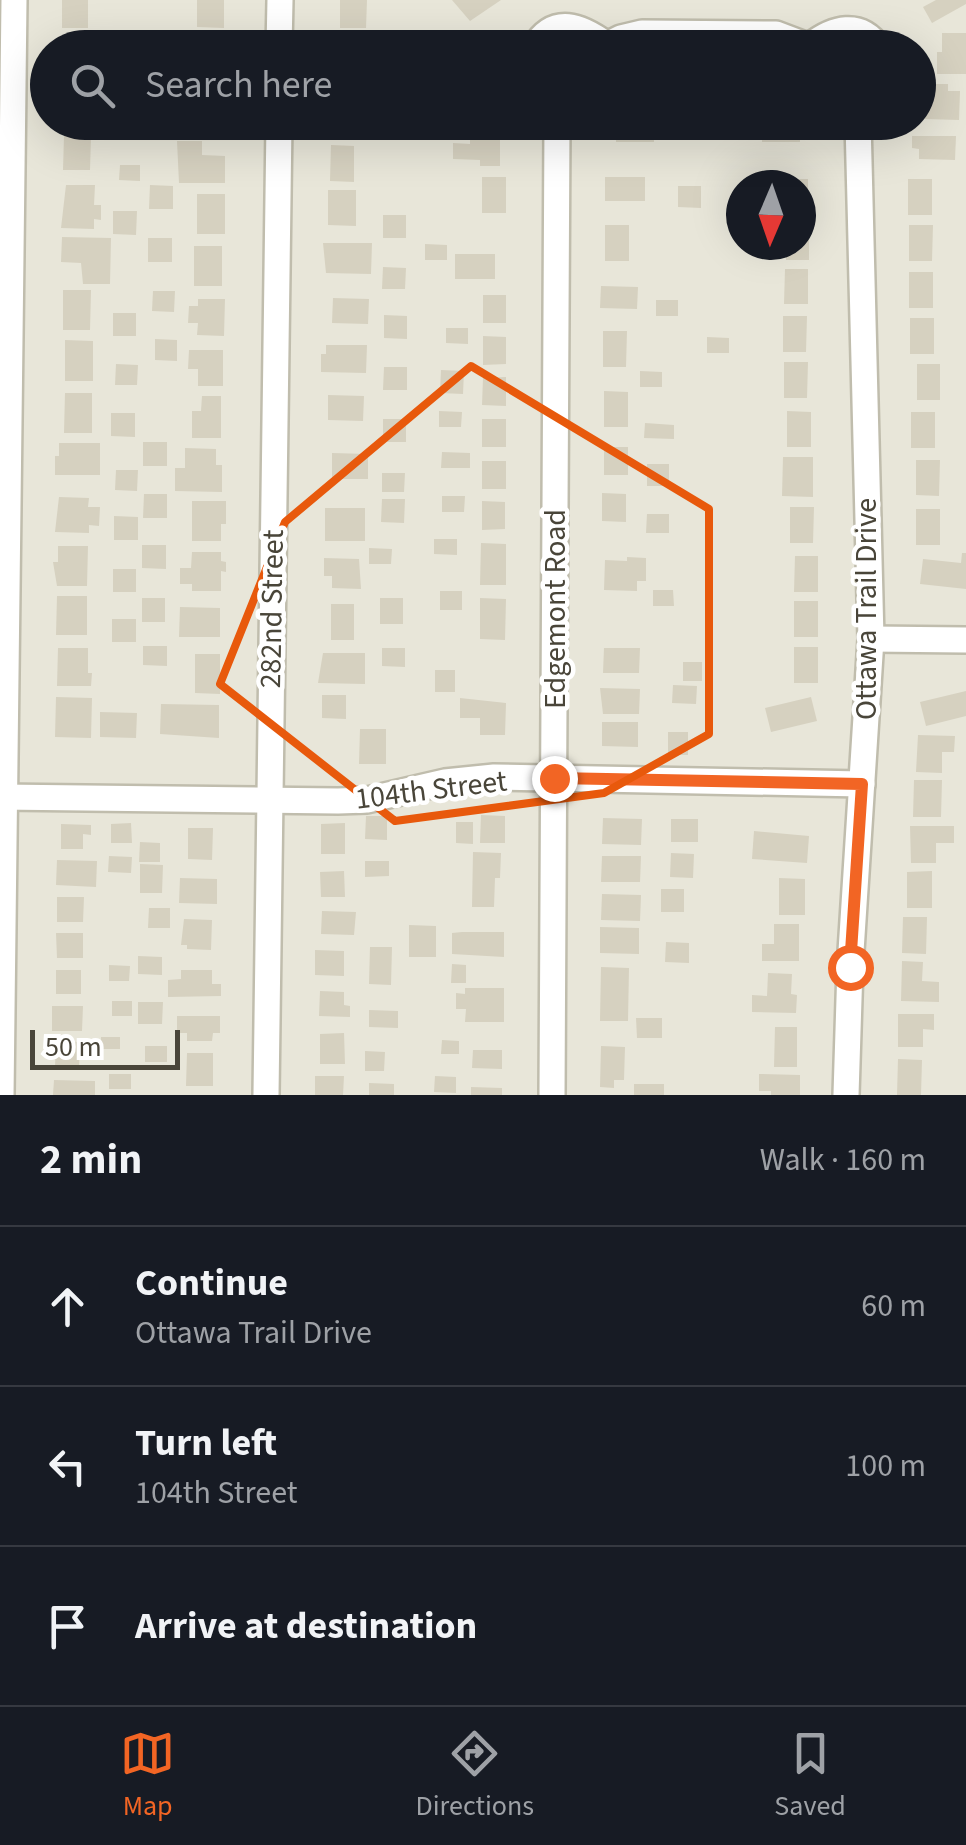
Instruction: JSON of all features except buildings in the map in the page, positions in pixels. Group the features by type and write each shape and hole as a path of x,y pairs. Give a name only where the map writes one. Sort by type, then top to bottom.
{"street":[{"path":"1,1095 7,57 14,0"},
{"path":"280,0 280,30"},
{"path":"550,30 562,25 586,30"},
{"name":"282nd Street","path":"266,1095 278,140"},
{"name":"Edgemont Road","path":"552,1095 558,140"},
{"name":"Ottawa Trail Drive","path":"846,1095 850,967 871,639 858,140"},
{"path":"871,639 966,640"},
{"name":"104th Street","path":"2,797 367,800 445,782 494,778 862,784"}],"highlighted area":[{"path":"471,366 709,509 709,734 604,793 395,821 220,684 285,522"}],"shaded area":[{"path":"0,0 966,0 966,1095 0,1095"}],"route":[{"path":"554,778 862,784 850,967"}]}
